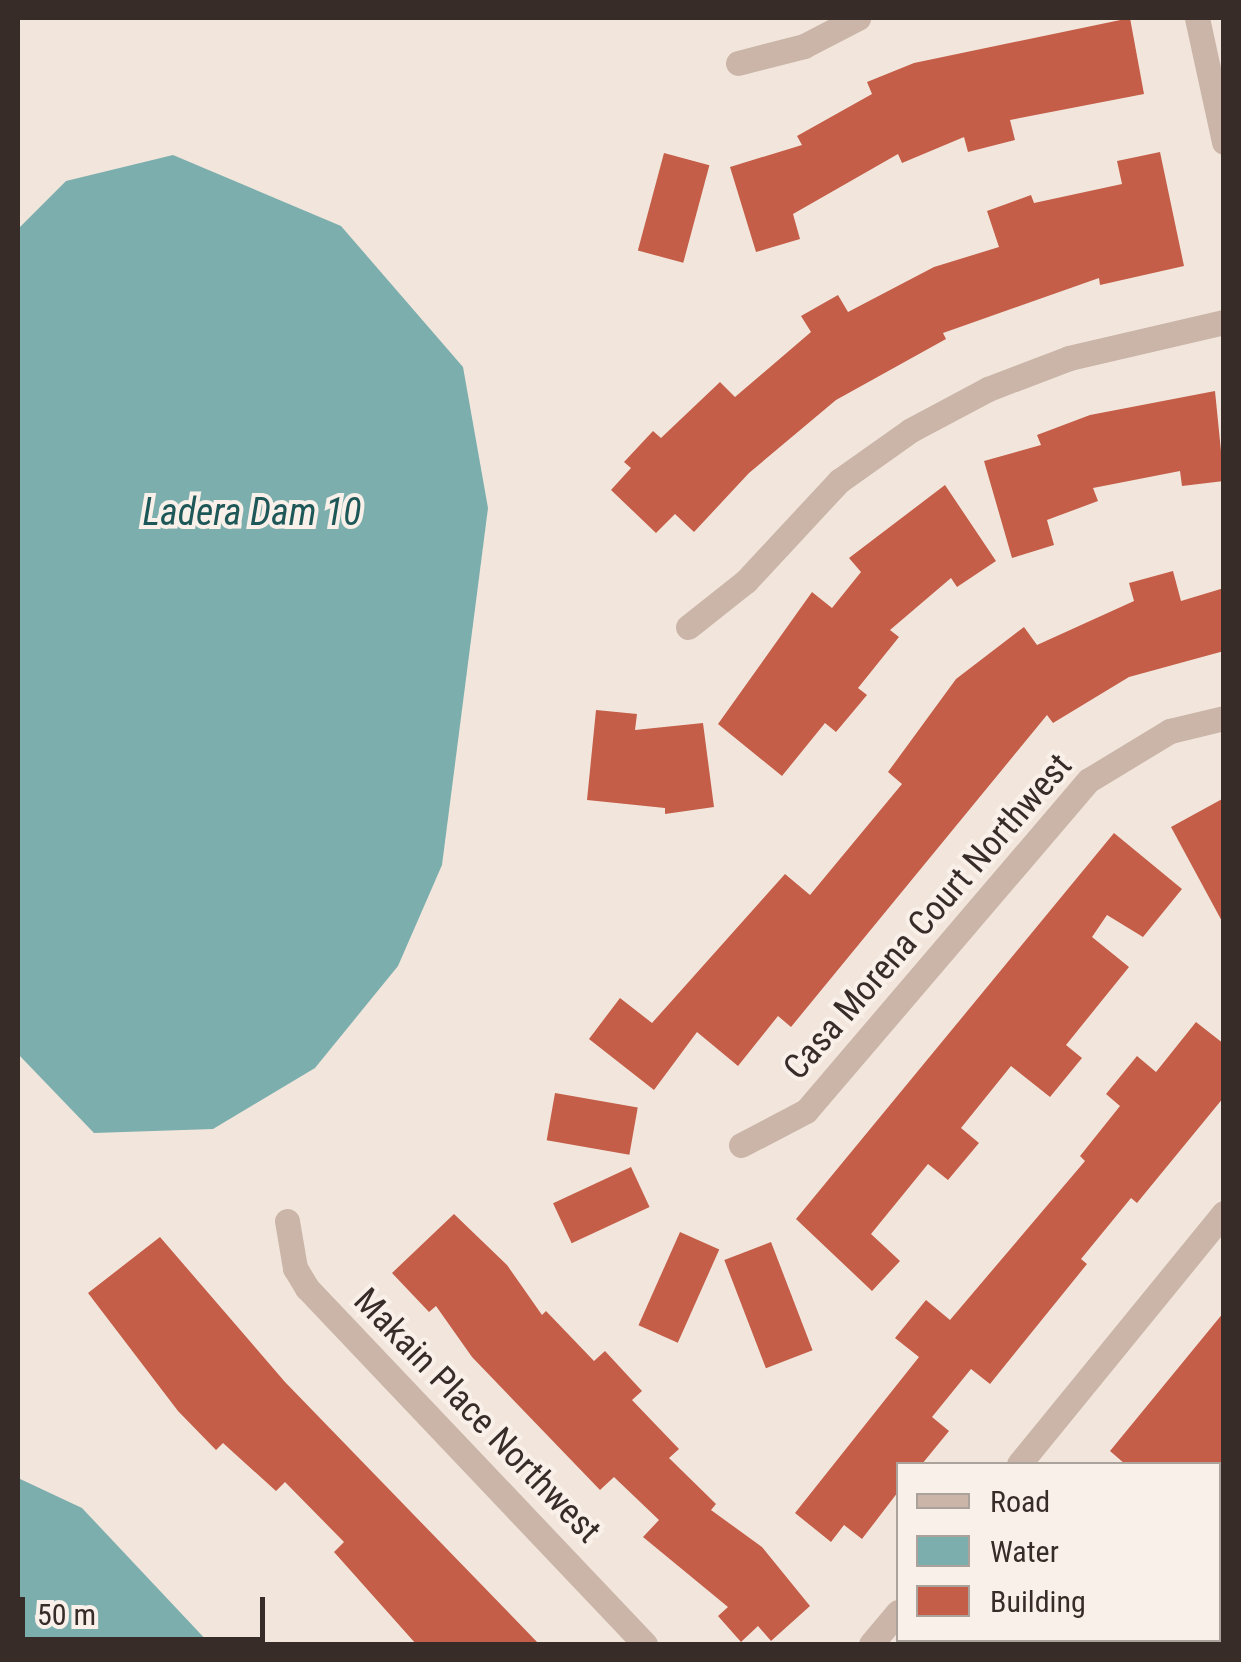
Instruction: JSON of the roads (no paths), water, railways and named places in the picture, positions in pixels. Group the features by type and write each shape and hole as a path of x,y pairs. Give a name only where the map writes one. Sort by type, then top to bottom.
{"street":[{"path":"738,63 804,46 858,18"},
{"path":"1198,18 1224,142"},
{"path":"688,627 746,581 839,482 910,430 988,388 1069,358 1224,322"},
{"name":"Casa Morena Court Northwest","path":"741,1145 806,1110 1089,780 1170,731 1224,718"},
{"path":"1020,1462 1224,1213"},
{"name":"Makain Place Northwest","path":"287,1222 294,1268 328,1312 645,1644"},
{"path":"871,1644 896,1614"}],"water":[{"name":"Ladera Dam 10","path":"173,155 341,226 463,367 488,508 442,865 398,966 315,1068 213,1129 94,1133 18,1054 18,229 66,181"},
{"path":"18,1478 82,1508 210,1644 18,1644"}]}
